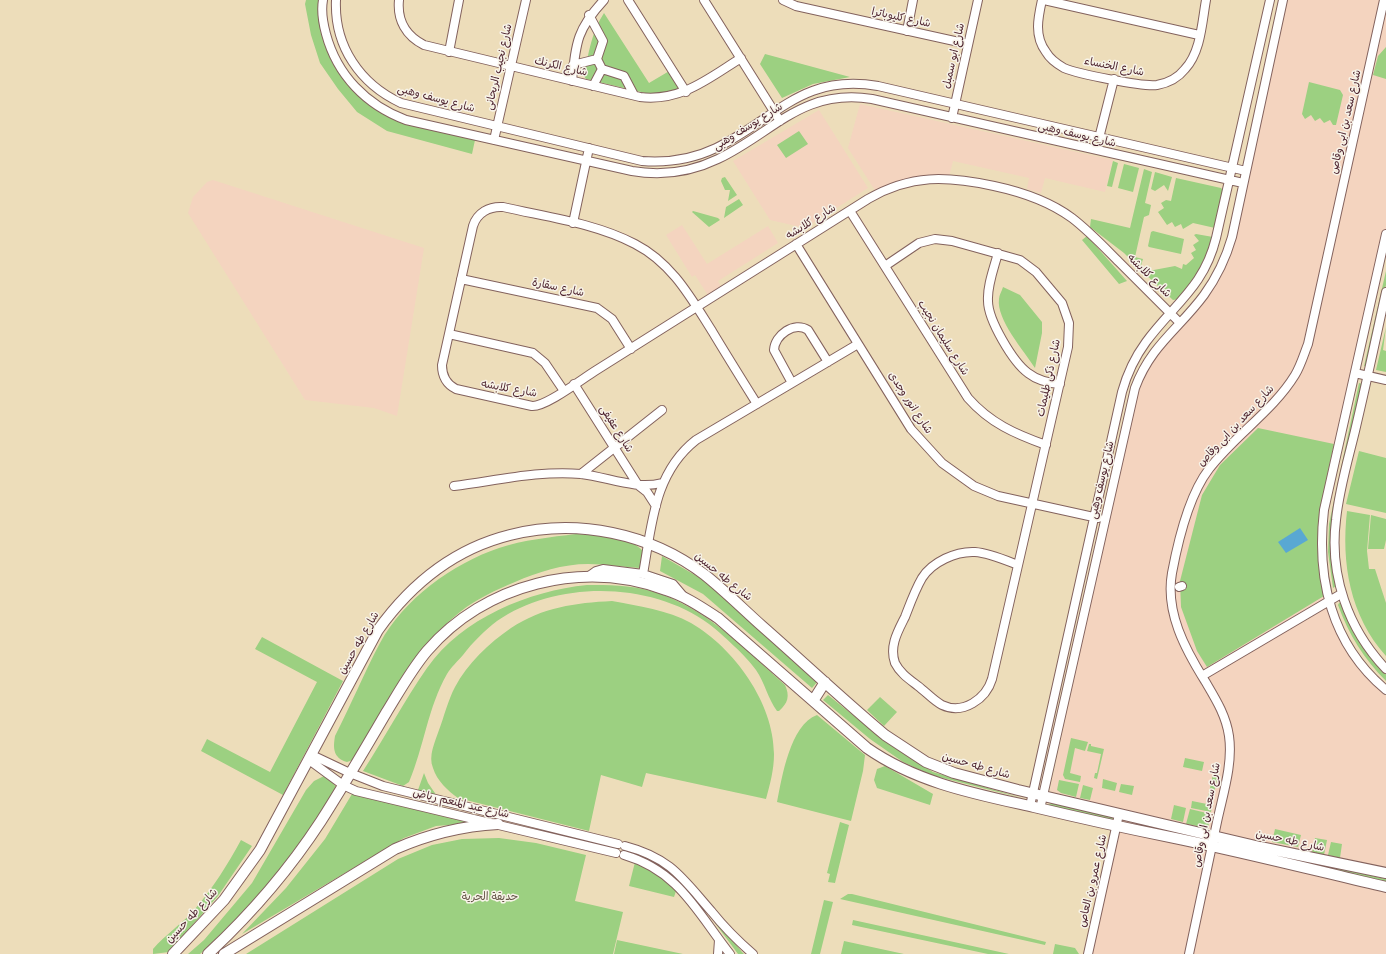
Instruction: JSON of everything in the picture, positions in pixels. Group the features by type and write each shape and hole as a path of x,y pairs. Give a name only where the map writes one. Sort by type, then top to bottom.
{"main road":[{"name":"شارع طه حسين","path":"173,954 209,918 249,867 271,832 378,630 390,613 410,590 447,562 474,548 518,533 548,529 594,530 624,535 680,558 705,575 884,735 926,762 954,773 1032,794 1386,874"},
{"name":"شارع طه حسين","path":"208,954 242,921 280,878 307,842 417,663 437,640 459,621 484,604 525,586 554,580 589,576 611,577 640,582 684,597 718,618 867,748 902,770 943,785 1040,809 1212,846 1386,887"},
{"path":"813,701 825,682"},
{"path":"224,954 396,849 420,838 451,830 498,824"}],"street":[{"name":"شارع يوسف وهبى","path":"323,0 325,31 335,59 350,81 369,100 387,111 406,120 642,173 684,171 718,159 780,121 813,103 845,97 872,99 1243,183"},
{"name":"شارع يوسف وهبى","path":"336,0 337,21 345,49 358,70 375,88 401,103 642,161 664,162 686,158 722,145 774,110 809,92 830,86 850,84 878,86 1246,171"},
{"name":"شارع الكرنك","path":"399,0 400,18 409,35 424,45 634,95 663,98 686,92 740,58"},
{"path":"449,52 459,0"},
{"name":"شارع نجيب الريحانى","path":"494,140 526,0"},
{"path":"572,81 577,41 589,15 604,0"},
{"path":"628,0 686,92"},
{"path":"704,0 780,121"},
{"name":"شارع كليوباترا","path":"783,0 796,6 968,44"},
{"path":"907,31 914,0"},
{"name":"شارع ابو سمبل","path":"952,118 978,0"},
{"path":"1043,0 1199,35"},
{"name":"شارع الخنساء","path":"1043,0 1037,22 1038,35 1043,48 1051,58 1060,65 1070,70 1114,79 1145,85 1159,85 1172,80 1182,73 1190,64 1199,35 1206,0"},
{"name":"شارع يوسف وهبى","path":"1030,806 1125,381 1140,350 1196,284 1209,262 1230,180 1270,0"},
{"name":"شارع يوسف وهبى","path":"1040,809 1132,397 1138,379 1154,351 1203,297 1220,269 1232,237 1283,0"},
{"name":"شارع سعد بن ابى وقاص","path":"1189,954 1230,756 1229,736 1222,710 1183,642 1172,607 1172,575 1180,534 1194,498 1208,470 1281,394 1295,375 1302,360 1308,344 1384,0"},
{"path":"589,15 603,41 597,59 602,69 624,76 634,95"},
{"path":"574,65 597,59"},
{"path":"593,86 602,69"},
{"path":"1099,138 1114,79"},
{"path":"573,224 589,148"},
{"name":"شارع كلابشه","path":"449,334 442,365 443,374 446,381 452,387 460,391 532,406 543,404 850,210 886,190 924,179 945,178 965,180 1023,193 1053,206 1080,224 1179,322"},
{"path":"564,391 546,363 533,353 449,334 474,222 486,210 494,207 503,207 608,232 651,254 678,279 757,404"},
{"name":"شارع سليمان نجيب","path":"850,210 962,389 975,406 991,420 1010,432 1046,445"},
{"path":"1386,234 1383,259 1324,510 1321,537 1322,568 1329,601 1336,622 1352,651 1366,670 1386,690"},
{"name":"شارع ذكى طليمات","path":"885,266 919,242 929,239 952,241 998,253 1020,260 1031,267 1062,303 1069,323 1069,339 1060,384 1018,565 989,688 979,699 969,705 952,707 941,705 901,672 894,658 894,642 922,578 933,567 946,558 968,552 976,552 1018,565"},
{"name":"شارع انور وجدى","path":"796,244 911,429 942,463 963,479 986,492 1105,520"},
{"path":"998,253 988,295 988,308 993,320 1023,369 1039,380 1060,384"},
{"name":"شارع سقارة","path":"461,279 597,308 612,319 631,348"},
{"path":"1386,292 1336,518 1335,557 1341,594 1351,618 1362,639 1386,669"},
{"path":"792,383 774,350 774,345 779,336 794,327 804,327 808,330 828,362"},
{"path":"643,574 662,483 673,464 690,445 858,344"},
{"path":"1355,373 1386,380"},
{"name":"شارع عفيفى","path":"574,384 638,485 650,496 656,506"},
{"path":"581,474 662,410"},
{"path":"454,486 532,475 581,474 638,485 662,483"},
{"path":"589,576 596,571 603,570 643,574 673,584 684,597"},
{"path":"1202,676 1341,594"},
{"name":"شارع عبد المنعم رياض","path":"310,757 383,786 621,850 646,862 670,878 684,892 703,920 730,954"},
{"name":"شارع عبد المنعم رياض","path":"310,757 343,785 356,791 498,824 621,850 648,853 672,868 685,879 712,913 753,954"},
{"path":"408,803 411,794"},
{"name":"شارع عمرو بن العاص","path":"1088,954 1116,826 1120,814"},
{"path":"703,920 712,913"},
{"path":"718,954 719,940"}],"shaded area":[{"path":"1288,0 1386,0 1386,230 1320,536 1336,625 1357,666 1386,696 1386,872 1214,835 1050,791 1135,396 1151,362 1212,288 1245,188"},
{"path":"860,104 1113,160 1105,192 1045,178 1041,193 1027,189 1029,178 953,161 949,177 876,192 848,148"},
{"path":"819,110 868,188 805,228 770,220 733,161"},
{"path":"213,180 424,248 397,416 374,408 305,400 188,213 193,197 207,182"},
{"path":"682,225 707,264 768,226 778,243 718,281 722,289 709,297 695,275 692,277 666,235"},
{"path":"1120,818 1386,879 1386,954 1091,954"}],"green space":[{"path":"306,0 324,0 323,10 334,54 358,92 402,121 422,128 475,140 472,154 387,131 357,112 338,89 320,63 311,35 305,4"},
{"path":"604,13 649,83 671,70 680,87 677,93 658,96 586,79 584,76 591,43 596,27"},
{"path":"1386,47 1386,79 1373,75 1378,56"},
{"path":"765,54 850,77 813,84 782,98 760,64"},
{"path":"1309,82 1340,90 1343,95 1336,125 1333,125 1330,120 1324,123 1320,118 1315,121 1311,115 1305,119 1302,114"},
{"path":"799,131 808,144 786,158 777,145"},
{"path":"1113,161 1118,163 1112,187 1107,186"},
{"path":"1124,164 1139,168 1133,192 1118,188"},
{"path":"1144,169 1152,172 1145,203 1151,205 1149,215 1144,217 1135,257 1143,259 1140,269 1124,253 1090,227 1091,219 1130,228"},
{"path":"1155,172 1172,177 1168,191 1164,185 1155,191 1151,189"},
{"path":"725,177 737,195 728,201 730,190 725,190 721,181 722,178"},
{"path":"1176,178 1221,188 1225,192 1215,228 1193,223 1183,229 1181,224 1175,227 1172,222 1167,225 1158,212 1164,208 1161,203 1166,200 1171,201"},
{"path":"739,199 743,205 724,218 726,207"},
{"path":"692,212 718,218 720,220 709,227"},
{"path":"1153,231 1184,239 1181,254 1149,247 1151,232"},
{"path":"1196,234 1213,237 1203,268 1180,299 1173,300 1143,272 1175,266 1182,269 1183,264 1186,265 1194,258 1191,253 1196,250 1193,245 1199,241 1194,235"},
{"path":"1087,236 1127,281 1119,284 1082,240"},
{"path":"1386,271 1386,285 1366,367 1364,366"},
{"path":"1003,287 1020,295 1042,322 1042,333 1035,368 1012,335 1002,316 999,307 999,296"},
{"path":"1386,327 1383,350 1386,351 1386,372 1376,370"},
{"path":"1359,383 1362,384 1332,522 1332,567 1336,586 1333,588 1328,552 1329,524"},
{"path":"1258,428 1334,444 1322,501 1318,539 1320,577 1324,596 1207,667 1197,651 1181,607 1180,581 1202,495 1220,465"},
{"path":"1359,451 1386,458 1386,513 1346,504"},
{"path":"1347,511 1370,515 1367,551 1369,569 1375,569 1386,603 1386,656 1364,624 1356,606 1351,588 1347,569 1345,531"},
{"path":"1371,515 1386,519 1386,540 1384,549 1368,549"},
{"path":"576,534 612,537 629,541 643,551 640,568 601,564 569,565 524,578 479,599 460,612 443,627 414,660 390,696 358,754 353,760 347,762 339,758 334,748 335,736 368,666 390,627 416,598 447,573 481,555 518,543"},
{"path":"662,556 707,582 818,681 812,688 703,594 660,571"},
{"path":"587,585 619,586 643,589 671,598 689,607 707,618 739,643 785,685 788,696 786,702 779,711 777,711 759,675 747,659 709,624 686,610 660,600 632,593 603,591 575,593 547,598 521,608 497,621 483,633 449,671 435,700 419,755 409,782 403,786 363,771 410,693 427,668 442,650 459,635 478,621 498,610 520,601 542,593"},
{"path":"612,601 653,609 673,615 691,623 722,647 736,662 749,679 759,697 767,716 772,735 774,754 772,777 766,799 646,773 642,787 601,775 589,831 458,798 440,781 435,773 431,759 434,744 455,687 460,678 479,654 511,628 535,615 560,607"},
{"path":"1339,603 1342,603 1350,624 1365,650 1386,674 1386,681 1378,673 1358,646 1342,616 1338,605"},
{"path":"262,637 343,681 283,795 201,751 207,739 270,772 317,682 255,649"},
{"path":"828,695 884,740 933,772 1022,798 931,775 903,762 870,739 823,700"},
{"path":"880,697 897,712 884,726 867,710"},
{"path":"817,715 865,755 863,771 851,821 777,802 785,766 794,740 800,729"},
{"path":"1071,738 1088,742 1085,751 1075,748 1070,773 1081,776 1080,782 1065,779 1063,775"},
{"path":"1089,744 1091,744 1091,746 1104,749 1097,779 1094,778 1095,773 1097,773 1101,754 1087,751"},
{"path":"1185,758 1204,762 1202,771 1183,767"},
{"path":"885,766 933,794 930,805 877,788 874,780 877,769"},
{"path":"424,773 428,783 437,796 418,790"},
{"path":"1213,774 1218,775 1212,803 1207,802"},
{"path":"326,775 337,788 281,873 225,932 200,954 188,954 204,940 252,883 306,790 314,781"},
{"path":"1103,779 1117,783 1115,791 1102,788"},
{"path":"1059,780 1079,784 1076,797 1061,793 1057,790"},
{"path":"1121,784 1134,786 1132,795 1119,792"},
{"path":"1083,785 1093,788 1090,800 1080,798"},
{"path":"352,794 383,800 473,823 436,826 404,838 242,934 286,888 325,839"},
{"path":"1192,801 1212,805 1211,812 1191,808"},
{"path":"1052,803 1114,818 1115,821 1051,808 1048,805"},
{"path":"1174,805 1186,808 1183,822 1171,819"},
{"path":"1190,809 1211,814 1208,828 1186,824"},
{"path":"840,822 849,825 835,883 828,882 830,874 827,873"},
{"path":"1275,829 1301,835 1298,847 1272,842"},
{"name":"حديقة الحرية","path":"499,838 536,843 586,855 575,901 623,912 613,954 246,954 398,859 432,845 462,839"},
{"path":"1315,838 1327,840 1324,855 1312,852"},
{"path":"241,840 252,846 218,896 169,952 153,954 153,949 202,901 220,876"},
{"path":"1331,842 1342,844 1340,858 1328,855"},
{"path":"1220,843 1386,879 1386,883"},
{"path":"635,862 644,864 677,888 674,897 629,886"},
{"path":"848,894 1046,942 1045,945 840,899"},
{"path":"824,900 833,902 820,954 811,954"},
{"path":"853,920 1009,954 988,954 852,925"},
{"path":"717,921 744,954 738,954 715,923"},
{"path":"617,940 683,954 614,954"},
{"path":"844,941 904,954 841,954"},
{"path":"1055,944 1075,948 1079,954 1053,954"}],"water":[{"path":"1300,528 1308,540 1286,553 1278,542"}]}
